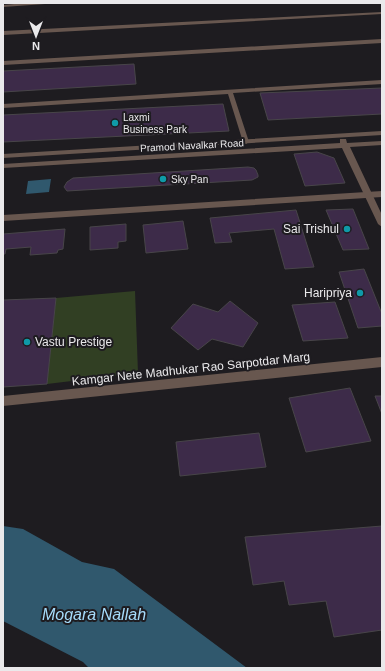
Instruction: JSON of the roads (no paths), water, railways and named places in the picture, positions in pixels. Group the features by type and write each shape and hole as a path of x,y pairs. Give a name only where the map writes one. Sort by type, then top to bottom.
{"street":[{"name":"Pramod Navalkar Road","path":"3,156 382,133"},
{"path":"340,136 382,224"},
{"name":"Pramod Navalkar Road","path":"3,166 382,143"},
{"path":"3,218 382,194"},
{"name":"Kamgar Nete Madhukar Rao Sarpotdar Marg","path":"3,401 382,362"}],"lane":[{"path":"3,6 44,3"},
{"path":"3,33 382,13"},
{"path":"3,62 382,41"},
{"path":"3,106 382,82"},
{"path":"230,92 246,142"}],"water":[{"path":"51,179 49,192 26,194 28,181"},
{"name":"Mogara Nallah","path":"3,526 23,529 82,562 114,569 247,668 89,668 83,662 3,621"}],"place":[{"name":"Laxmi Business Park","path":"115,123"},
{"name":"Sky Pan","path":"163,179"},
{"name":"Sai Trishul","path":"347,229"},
{"name":"Haripriya","path":"360,293"},
{"name":"Vastu Prestige","path":"27,342"}]}
